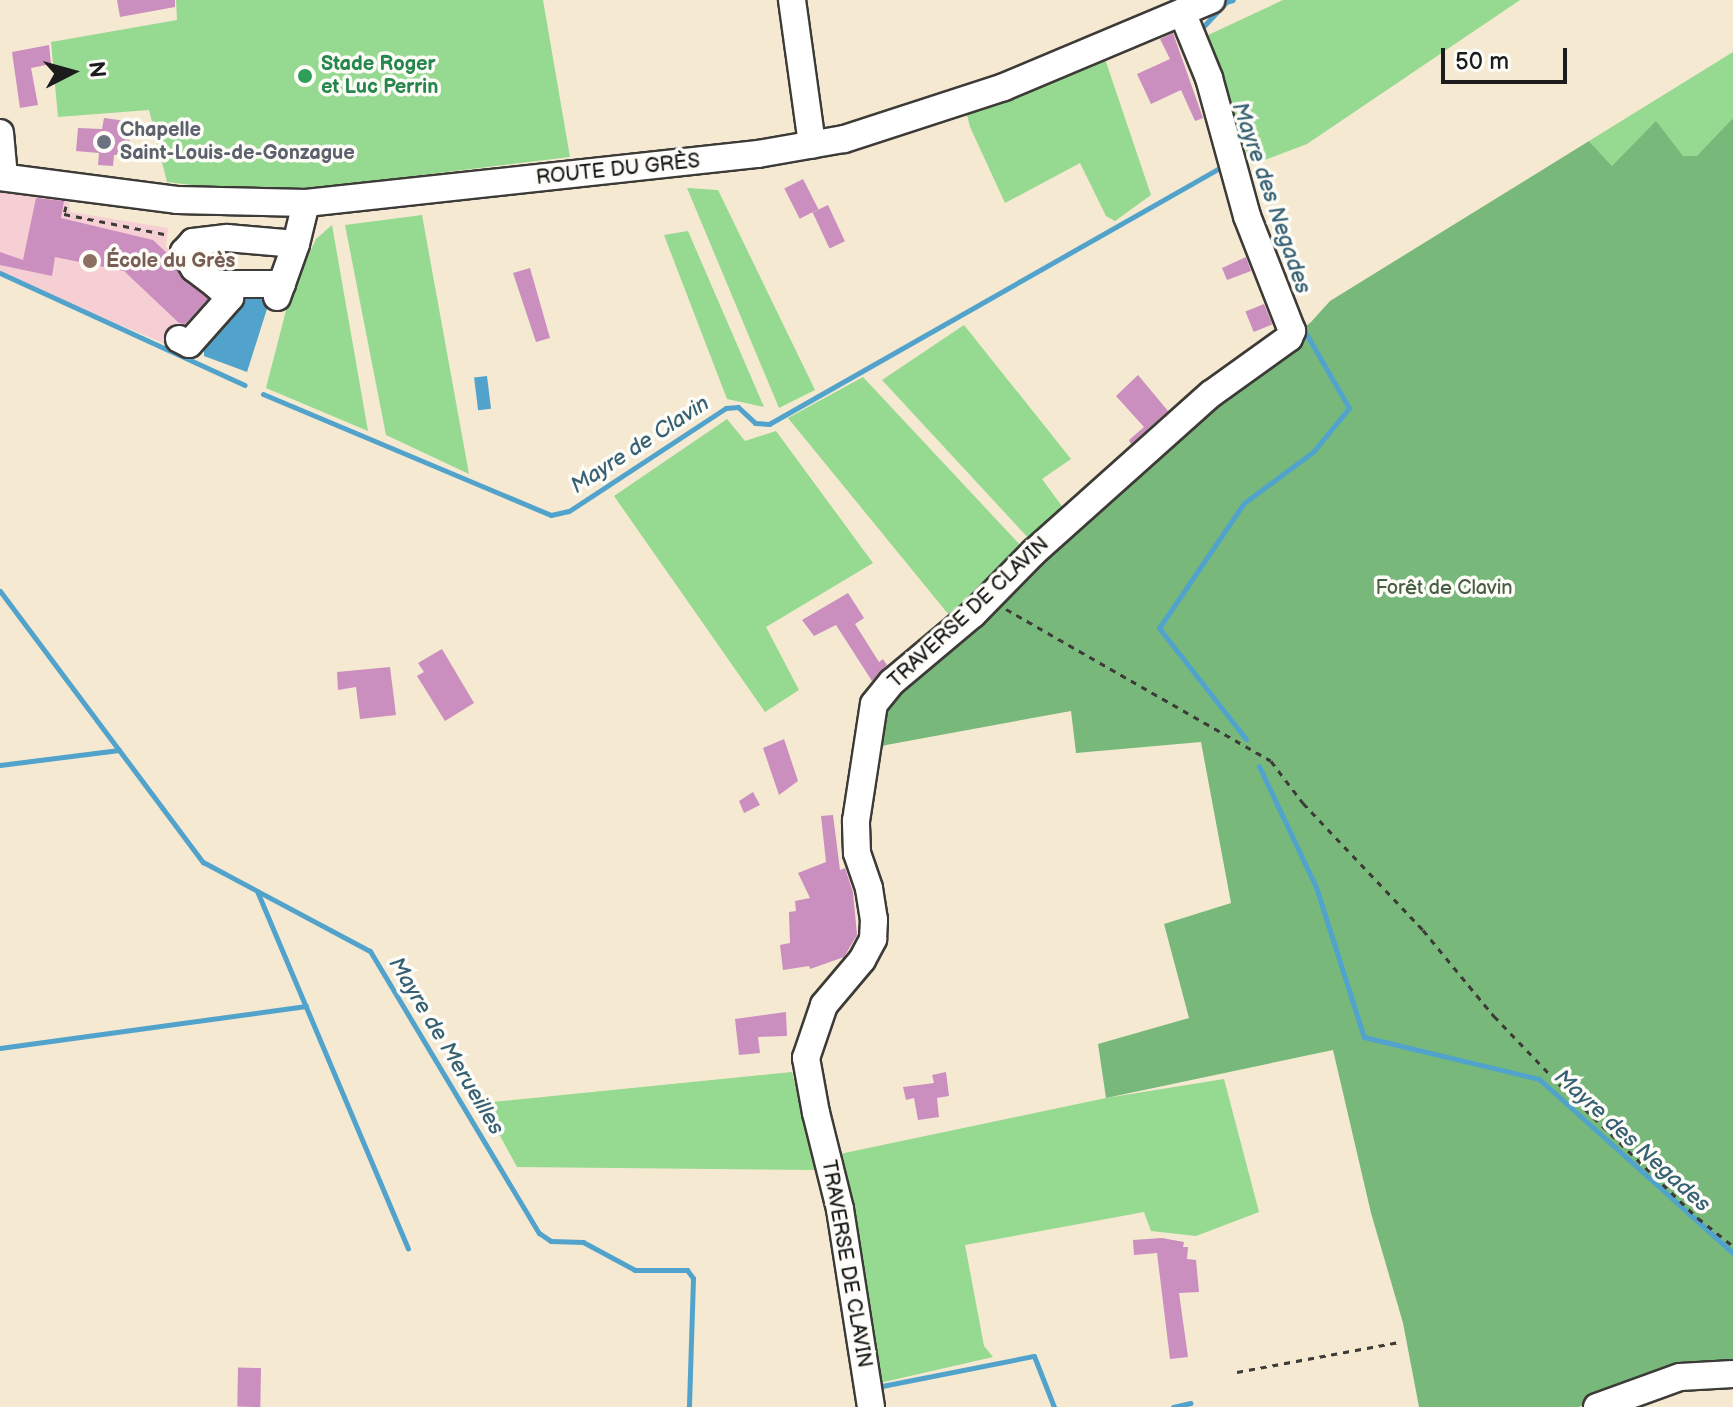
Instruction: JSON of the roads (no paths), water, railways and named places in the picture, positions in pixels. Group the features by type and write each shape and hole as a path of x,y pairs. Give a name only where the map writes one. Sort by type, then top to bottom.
{"street":[{"path":"792,0 812,145"},
{"name":"ROUTE DU GRÈS","path":"2,177 207,202 306,203 674,164 812,145 844,139 1004,87 1201,4"},
{"name":"TRAVERSE DE CLAVIN","path":"871,1407 840,1209 806,1058 824,1005 862,960 873,939 874,920 869,888 857,853 856,821 874,704 892,682 1211,394 1289,338 1292,331 1247,216 1209,78 1201,4"},
{"path":"0,133 2,177"},
{"path":"215,284 279,290 296,244 306,203"},
{"path":"179,339 189,344 230,298 194,268 184,252 193,242 227,238 296,244"},
{"path":"1597,1407 1680,1377 1733,1374"}],"water":[{"path":"247,293 272,293 247,372 204,356 204,348 205,334"},
{"path":"487,376 491,409 478,410 474,378"}],"waterway":[{"name":"Mayre des Negades","path":"1201,29 1226,2 1233,0"},
{"name":"Mayre de Clavin","path":"263,394 551,515 569,511 726,408 738,407 755,423 769,424 1223,166"},
{"name":"Mayre de Clavin","path":"0,273 245,385"},
{"name":"Mayre des Negades","path":"1246,739 1159,628 1244,503 1313,452 1349,408 1301,325"},
{"name":"Mayre de Merueilles","path":"0,591 203,862 370,951 539,1233 551,1241 583,1242 635,1270 687,1270 693,1278 689,1407"},
{"path":"0,765 119,750"},
{"name":"Mayre des Negades","path":"1259,766 1316,887 1364,1037 1539,1079 1733,1253"},
{"path":"257,891 408,1248"},
{"path":"0,1048 306,1006"},
{"path":"877,1387 1034,1356 1054,1407"},
{"path":"1173,1407 1191,1403"}],"place":[{"name":"Stade Roger et Luc Perrin","path":"305,76"},
{"name":"Chapelle Saint-Louis-de-Gonzague","path":"104,142"},
{"name":"École du Grès","path":"90,261"}],"park label":[{"name":"Forêt de Clavin","path":"1444,588"}]}
